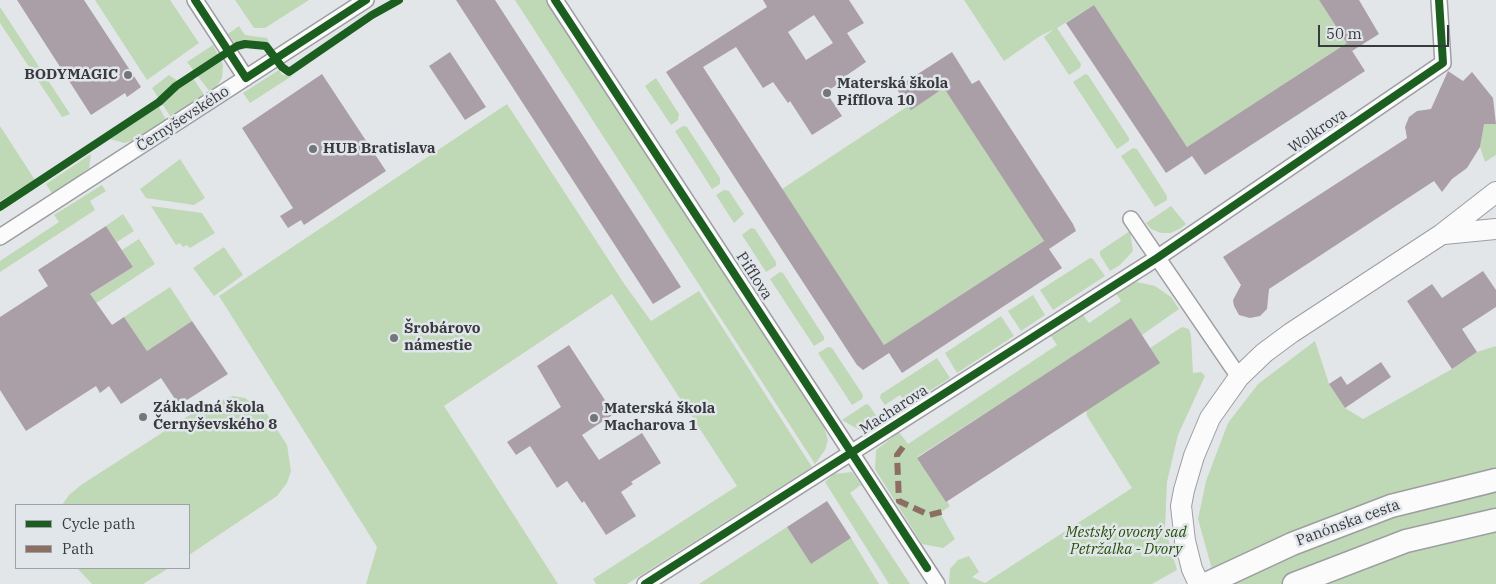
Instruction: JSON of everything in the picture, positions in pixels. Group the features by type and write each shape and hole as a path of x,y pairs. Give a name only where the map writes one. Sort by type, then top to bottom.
{"main road":[{"name":"Panónska cesta","path":"1206,584 1292,544 1391,506 1496,480"},
{"path":"1300,581 1406,541 1496,520"}],"street":[{"path":"195,0 246,78"},
{"name":"Černyševského","path":"0,237 366,0"},
{"name":"Pifflova","path":"555,0 937,584"},
{"name":"Wolkrova","path":"1156,258 1443,63 1439,0"},
{"path":"1200,584 1192,568 1185,540 1181,506 1184,490 1194,456 1210,418 1239,377 1264,353 1291,333 1442,234 1496,192"},
{"path":"1131,219 1239,377"},
{"path":"1442,234 1496,229"},
{"name":"Macharova","path":"645,584 1156,258"}],"green space":[{"path":"95,0 170,0 199,43 147,80"},
{"path":"235,0 309,0 265,28 254,28"},
{"path":"515,0 548,0 820,414 828,440 825,450 815,464"},
{"path":"964,0 1319,0 1347,43 1187,147 1094,5 1057,28 1081,64 1080,68 1069,75 1044,37 1054,29 1040,36 1004,61"},
{"path":"0,7 70,114 62,117 0,23"},
{"path":"239,26 245,35 267,38 269,43 247,40 234,42 228,34"},
{"path":"213,45 223,65 222,78 215,89 210,92 187,62"},
{"path":"279,70 282,75 292,76 250,103 243,93"},
{"path":"189,72 203,93 203,97 170,116 152,88 169,75 178,81 186,77"},
{"path":"1085,74 1088,75 1129,138 1129,141 1117,149 1073,82"},
{"path":"656,78 679,114 678,120 671,125 645,86"},
{"path":"945,88 1044,241 884,345 782,189 908,106 911,109"},
{"name":"Šrobárovo námestie","path":"507,104 625,285 651,321 699,291 812,467 627,584 596,584 593,579 737,486 612,294 444,406 558,584 366,584 377,547 219,296"},
{"path":"159,107 166,120 138,139 124,143 110,139"},
{"path":"1483,124 1496,124 1496,155 1485,162 1480,147"},
{"path":"0,126 35,180 0,201"},
{"path":"683,126 687,127 720,178 720,184 712,189 675,131"},
{"path":"1133,148 1137,149 1167,196 1167,200 1155,207 1121,156"},
{"path":"91,154 89,168 53,195 46,184"},
{"path":"180,159 205,198 194,205 146,198 140,189"},
{"path":"102,185 106,191 90,201 95,210 0,272 0,261 59,222 54,215"},
{"path":"724,190 729,191 744,214 734,223 716,195"},
{"path":"151,206 202,213 215,233 190,248 187,245 183,247 180,243 176,245"},
{"path":"1171,206 1186,224 1171,233 1161,233 1151,229 1146,223"},
{"path":"123,214 134,231 117,242 106,226"},
{"path":"751,228 755,229 776,262 776,266 766,272 742,235"},
{"path":"1130,231 1133,251 1120,265 1110,271 1100,255 1100,251"},
{"path":"139,239 155,264 84,311 78,302 133,267 122,250"},
{"path":"224,247 243,275 214,296 193,268"},
{"path":"1090,258 1093,259 1105,276 1053,310 1040,290"},
{"path":"780,272 783,273 824,337 824,340 814,346 770,279"},
{"path":"1137,282 1155,286 1171,297 1179,309 1142,335 1131,319 917,457 950,506 940,513 955,539 943,548 922,544 875,469 876,450 899,432 908,444 1057,345 1049,333 1081,312 1089,323 1121,301 1114,290"},
{"path":"170,287 192,321 147,351 124,317"},
{"path":"1033,295 1045,315 1021,331 1008,311"},
{"path":"1001,316 1014,336 957,373 945,353"},
{"name":"Mestský ovocný sad Petržalka - Dvory","path":"1182,327 1189,329 1191,336 1193,373 1201,372 1205,376 1178,435 1167,482 1165,528 1177,570 1152,584 949,584 950,569 958,560 969,556 979,572 972,577 985,583 1132,488 1087,416 1086,410 1150,348"},
{"path":"1315,341 1329,384 1345,408 1363,419 1452,369 1477,352 1496,346 1496,584 1219,584 1213,573 1198,519 1206,481 1228,423 1258,384"},
{"path":"828,347 832,348 863,395 862,399 852,405 818,353"},
{"path":"937,358 950,378 907,405 900,395 885,405 880,398 881,394"},
{"path":"233,396 245,398 267,414 287,445 291,471 287,483 277,496 190,554 190,504 63,504 69,495 81,485 202,407"},
{"path":"866,404 869,405 881,423 861,431 842,420"},
{"path":"852,472 861,485 850,493 910,584 889,584 825,482 834,474"},
{"path":"787,527 811,564 851,538 879,584 699,584"},
{"path":"78,569 167,569 143,584 92,584"}],"building":[{"path":"17,0 84,0 141,87 127,97 125,93 91,115"},
{"path":"456,0 495,0 681,287 653,304"},
{"path":"763,0 849,0 864,23 847,33 866,62 826,92 842,116 812,135 790,101 788,103 773,82 763,88 736,47 703,67 884,345 1044,241 944,88 911,110 896,88 952,52 972,84 979,80 1073,224 1076,231 1049,249 1062,268 902,373 889,353 863,370 857,365 666,72 767,7","holes":["814,15 833,43 806,60 788,32"]},
{"path":"1319,0 1359,0 1379,34 1352,51"},
{"path":"1094,5 1187,147 1347,43 1365,71 1205,175 1192,156 1166,173 1066,23"},
{"path":"450,52 486,107 465,120 429,66"},
{"path":"1448,71 1463,81 1472,72 1493,98 1496,124 1484,124 1480,147 1467,168 1452,179 1442,192 1434,181 1269,289 1267,309 1260,316 1250,318 1239,315 1233,300 1241,285 1223,257 1407,138 1405,127 1409,117 1417,111 1431,109"},
{"name":"HUB Bratislava","path":"322,74 386,171 304,225 301,220 288,228 280,216 293,208 242,128"},
{"path":"106,226 133,267 90,294 112,325 124,317 147,351 192,321 228,374 179,405 161,378 121,404 109,386 100,393 96,386 26,431 0,390 0,317 48,286 38,270"},
{"path":"1483,271 1496,290 1496,307 1462,329 1477,352 1452,369 1407,301 1432,284 1442,298"},
{"path":"1131,318 1160,363 946,502 917,458"},
{"path":"569,345 614,414 582,435 599,460 642,433 661,463 631,482 633,484 621,492 636,516 606,535 584,501 582,503 567,481 557,488 530,446 516,455 507,442 561,407 537,366"},
{"path":"1381,362 1391,377 1345,408 1329,384 1341,376 1347,385"},
{"path":"827,501 851,538 811,564 787,527"}],"marked path":[{"path":"903,447 897,455 899,501 929,515 945,511"}],"cycle path":[{"path":"195,0 246,78 366,0"},
{"path":"0,207 159,102 176,86 237,46 245,44 266,46 282,67 289,72 372,15 399,0"},
{"path":"555,0 927,568"},
{"path":"645,584 1157,258 1443,63 1439,0"}],"place":[{"name":"BODYMAGIC","path":"128,75"},
{"name":"Materská škola Pifflova 10","path":"827,93"},
{"name":"HUB Bratislava","path":"313,149"},
{"name":"Šrobárovo námestie","path":"394,338"},
{"name":"Základná škola Černyševského 8","path":"143,417"},
{"name":"Materská škola Macharova 1","path":"594,418"}]}
